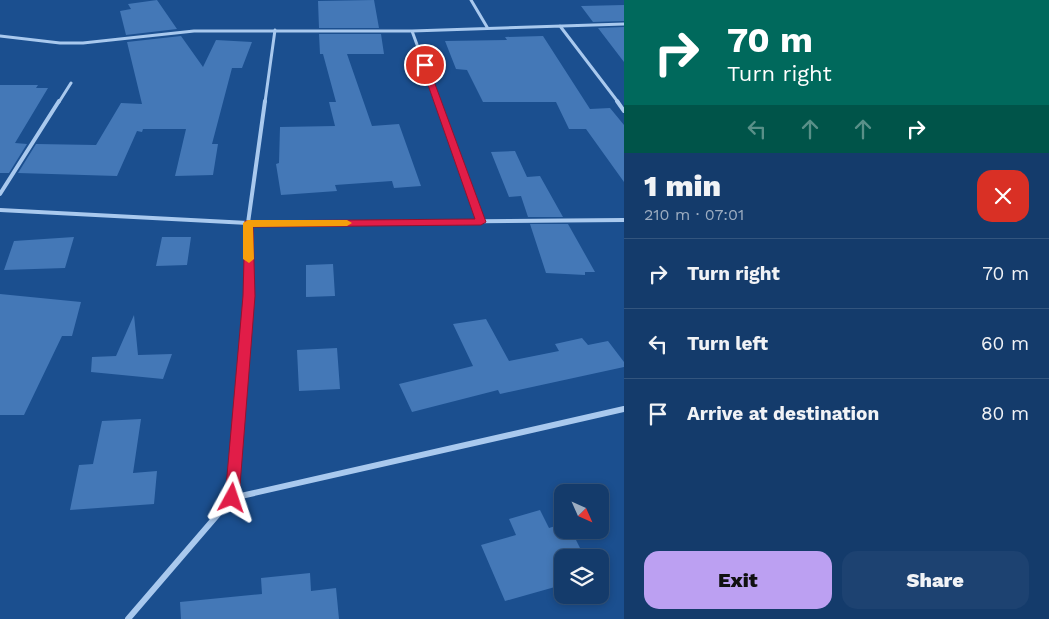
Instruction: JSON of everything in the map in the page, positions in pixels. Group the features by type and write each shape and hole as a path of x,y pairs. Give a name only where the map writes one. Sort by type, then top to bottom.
{"street":[{"path":"471,0 487,27"},
{"path":"0,36 68,43 194,31 412,31 487,27 624,24"},
{"path":"560,26 624,110"},
{"path":"128,619 232,498 249,296 248,223 275,30"},
{"path":"412,31 481,222"},
{"path":"0,194 71,83"},
{"path":"0,210 248,223 624,220"},
{"path":"232,498 624,409"}],"building":[{"path":"157,0 177,29 126,35 120,11 131,9 128,4"},
{"path":"374,0 379,28 319,28 318,1"},
{"path":"624,5 624,21 593,22 581,6"},
{"path":"624,27 624,62 598,28"},
{"path":"319,34 381,34 384,54 347,54 372,126 399,124 421,186 394,188 392,181 335,185 337,191 281,195 276,164 279,163 280,127 335,126 329,102 336,102 323,54 320,54"},
{"path":"181,36 203,67 216,40 252,42 242,68 232,68 212,144 218,144 213,175 175,176 186,129 143,129 142,132 137,131 117,176 18,173 36,144 96,145 121,103 142,104 127,42"},
{"path":"543,36 590,109 610,108 624,125 624,182 586,129 569,129 556,102 483,102 467,70 456,69 445,41 507,40 505,37"},
{"path":"0,85 38,85 36,88 48,88 15,143 27,144 9,173 0,173"},
{"path":"515,151 527,177 540,176 563,217 528,217 521,196 509,197 491,152"},
{"path":"530,224 568,224 595,272 585,272 585,275 546,273"},
{"path":"74,237 65,268 4,270 14,241"},
{"path":"162,237 191,237 187,265 156,266"},
{"path":"333,264 335,296 306,297 306,265"},
{"path":"0,294 81,302 72,336 62,336 24,415 0,415"},
{"path":"134,315 138,355 172,354 163,379 91,372 92,357 116,356"},
{"path":"486,319 509,361 559,351 555,344 582,338 588,345 608,341 624,362 624,367 500,394 498,390 412,412 399,384 473,366 453,324"},
{"path":"337,348 340,389 299,391 297,350"},
{"path":"141,419 133,473 157,471 154,504 70,510 79,465 93,464 102,421"},
{"path":"540,510 549,528 554,526 554,539 576,539 580,549 554,549 554,587 505,601 481,545 516,535 509,519"},
{"path":"310,573 311,591 336,588 339,619 181,619 180,602 262,594 261,578"}],"slow traffic":[{"path":"249,259 248,223 347,223"}],"route":[{"path":"232,498 249,296 248,223 481,222 425,65"}]}
